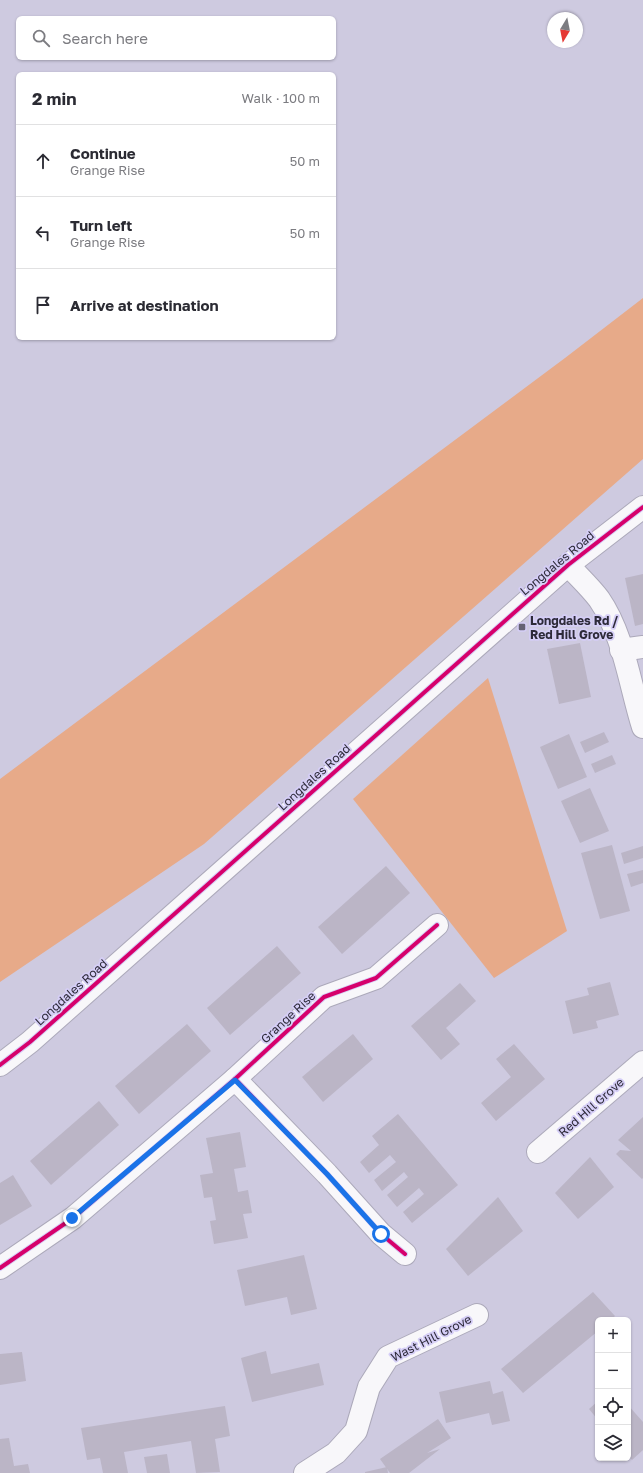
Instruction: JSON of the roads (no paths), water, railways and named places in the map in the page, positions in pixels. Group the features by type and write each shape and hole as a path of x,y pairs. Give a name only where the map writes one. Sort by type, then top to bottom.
{"street":[{"name":"Longdales Road","path":"0,1065 30,1042 568,565 643,507"},
{"path":"568,565 599,599 612,623 643,727"},
{"path":"621,650 643,647"},
{"name":"Grange Rise","path":"0,1268 72,1218 235,1080 324,997 376,978 437,925"},
{"name":"Red Hill Grove","path":"538,1152 643,1062"},
{"path":"235,1080 327,1174 381,1234 405,1254"},
{"name":"Wast Hill Grove","path":"305,1473 336,1453 356,1431 369,1387 388,1357 477,1314"}],"place":[{"name":"Longdales Rd / Red Hill Grove","path":"522,627"}]}
